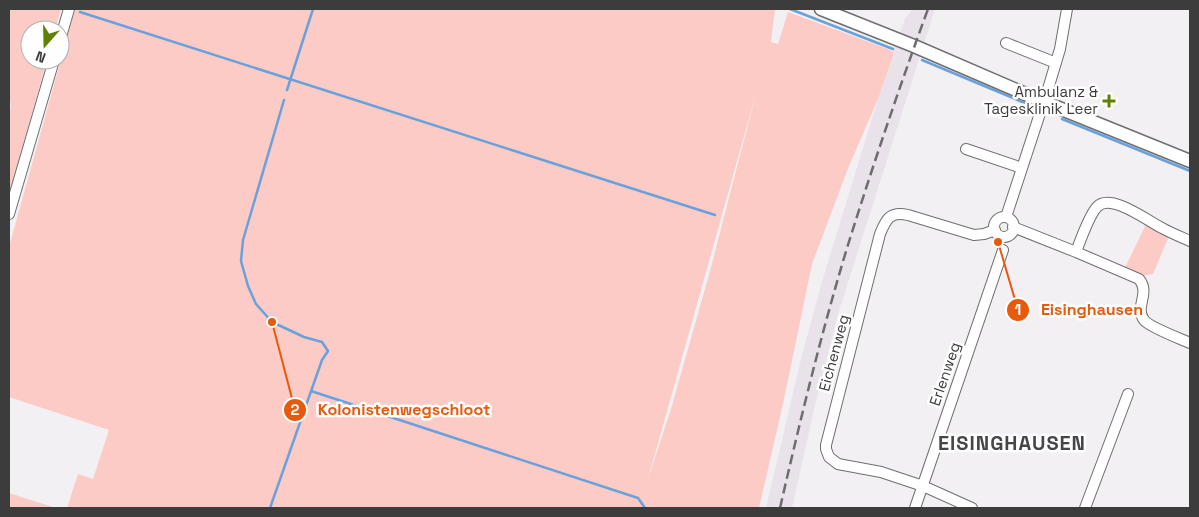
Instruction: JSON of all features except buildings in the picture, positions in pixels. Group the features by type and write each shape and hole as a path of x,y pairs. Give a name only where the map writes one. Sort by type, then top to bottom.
{"street":[{"path":"821,9 1190,161"},
{"path":"1006,217 1056,63 1066,9"},
{"path":"1006,43 1056,63"},
{"path":"9,214 51,70"},
{"path":"966,149 1022,168"},
{"path":"1076,252 1094,211 1098,205 1106,202 1139,214 1162,229 1190,240"},
{"name":"Eichenweg","path":"972,508 923,486 881,472 835,462 829,457 826,449 826,439 880,234 887,218 902,213 969,234 984,234 995,230"},
{"path":"1006,217 1012,222 1013,228 1010,234 999,235 995,230 994,224 996,220 1006,217"},
{"path":"1013,228 1139,279 1144,286 1141,312 1144,321 1190,344"},
{"name":"Erlenweg","path":"915,508 1003,250"},
{"path":"1085,508 1128,394"}],"shaded area":[{"path":"9,9 61,9 58,20 20,20 20,70 44,70 9,195 9,116 11,107 9,93"},
{"path":"75,9 775,9 771,42 778,44 788,12 893,52 878,99 849,166 812,264 759,508 67,508 78,474 93,479 109,430 9,397 9,247 58,70 70,70 70,27","holes":["757,90 709,275 671,409 648,479"]},
{"path":"913,9 935,9 838,314 792,508 766,508 801,359 821,285 893,52 905,19"},
{"path":"1146,224 1169,236 1153,274 1142,276 1125,268"},
{"path":"9,493 56,508 9,508"}],"waterway":[{"path":"287,90 313,9"},
{"path":"790,9 893,49"},
{"path":"80,12 715,215"},
{"path":"922,60 1027,104"},
{"path":"270,508 322,360 328,351 322,342 304,337 272,322 256,304 248,286 241,261 243,240 284,100"},
{"path":"1062,119 1190,171"},
{"path":"311,391 638,498 645,508"}],"railway":[{"path":"780,508 811,378 847,248 886,128 928,9"}],"place":[{"name":"Ambulanz & Tagesklinik Leer","path":"1109,101"},
{"name":"Eisinghausen","path":"998,242"},
{"name":"Kolonistenwegschloot","path":"272,322"}],"district":[{"name":"EISINGHAUSEN","path":"1012,443"}]}
